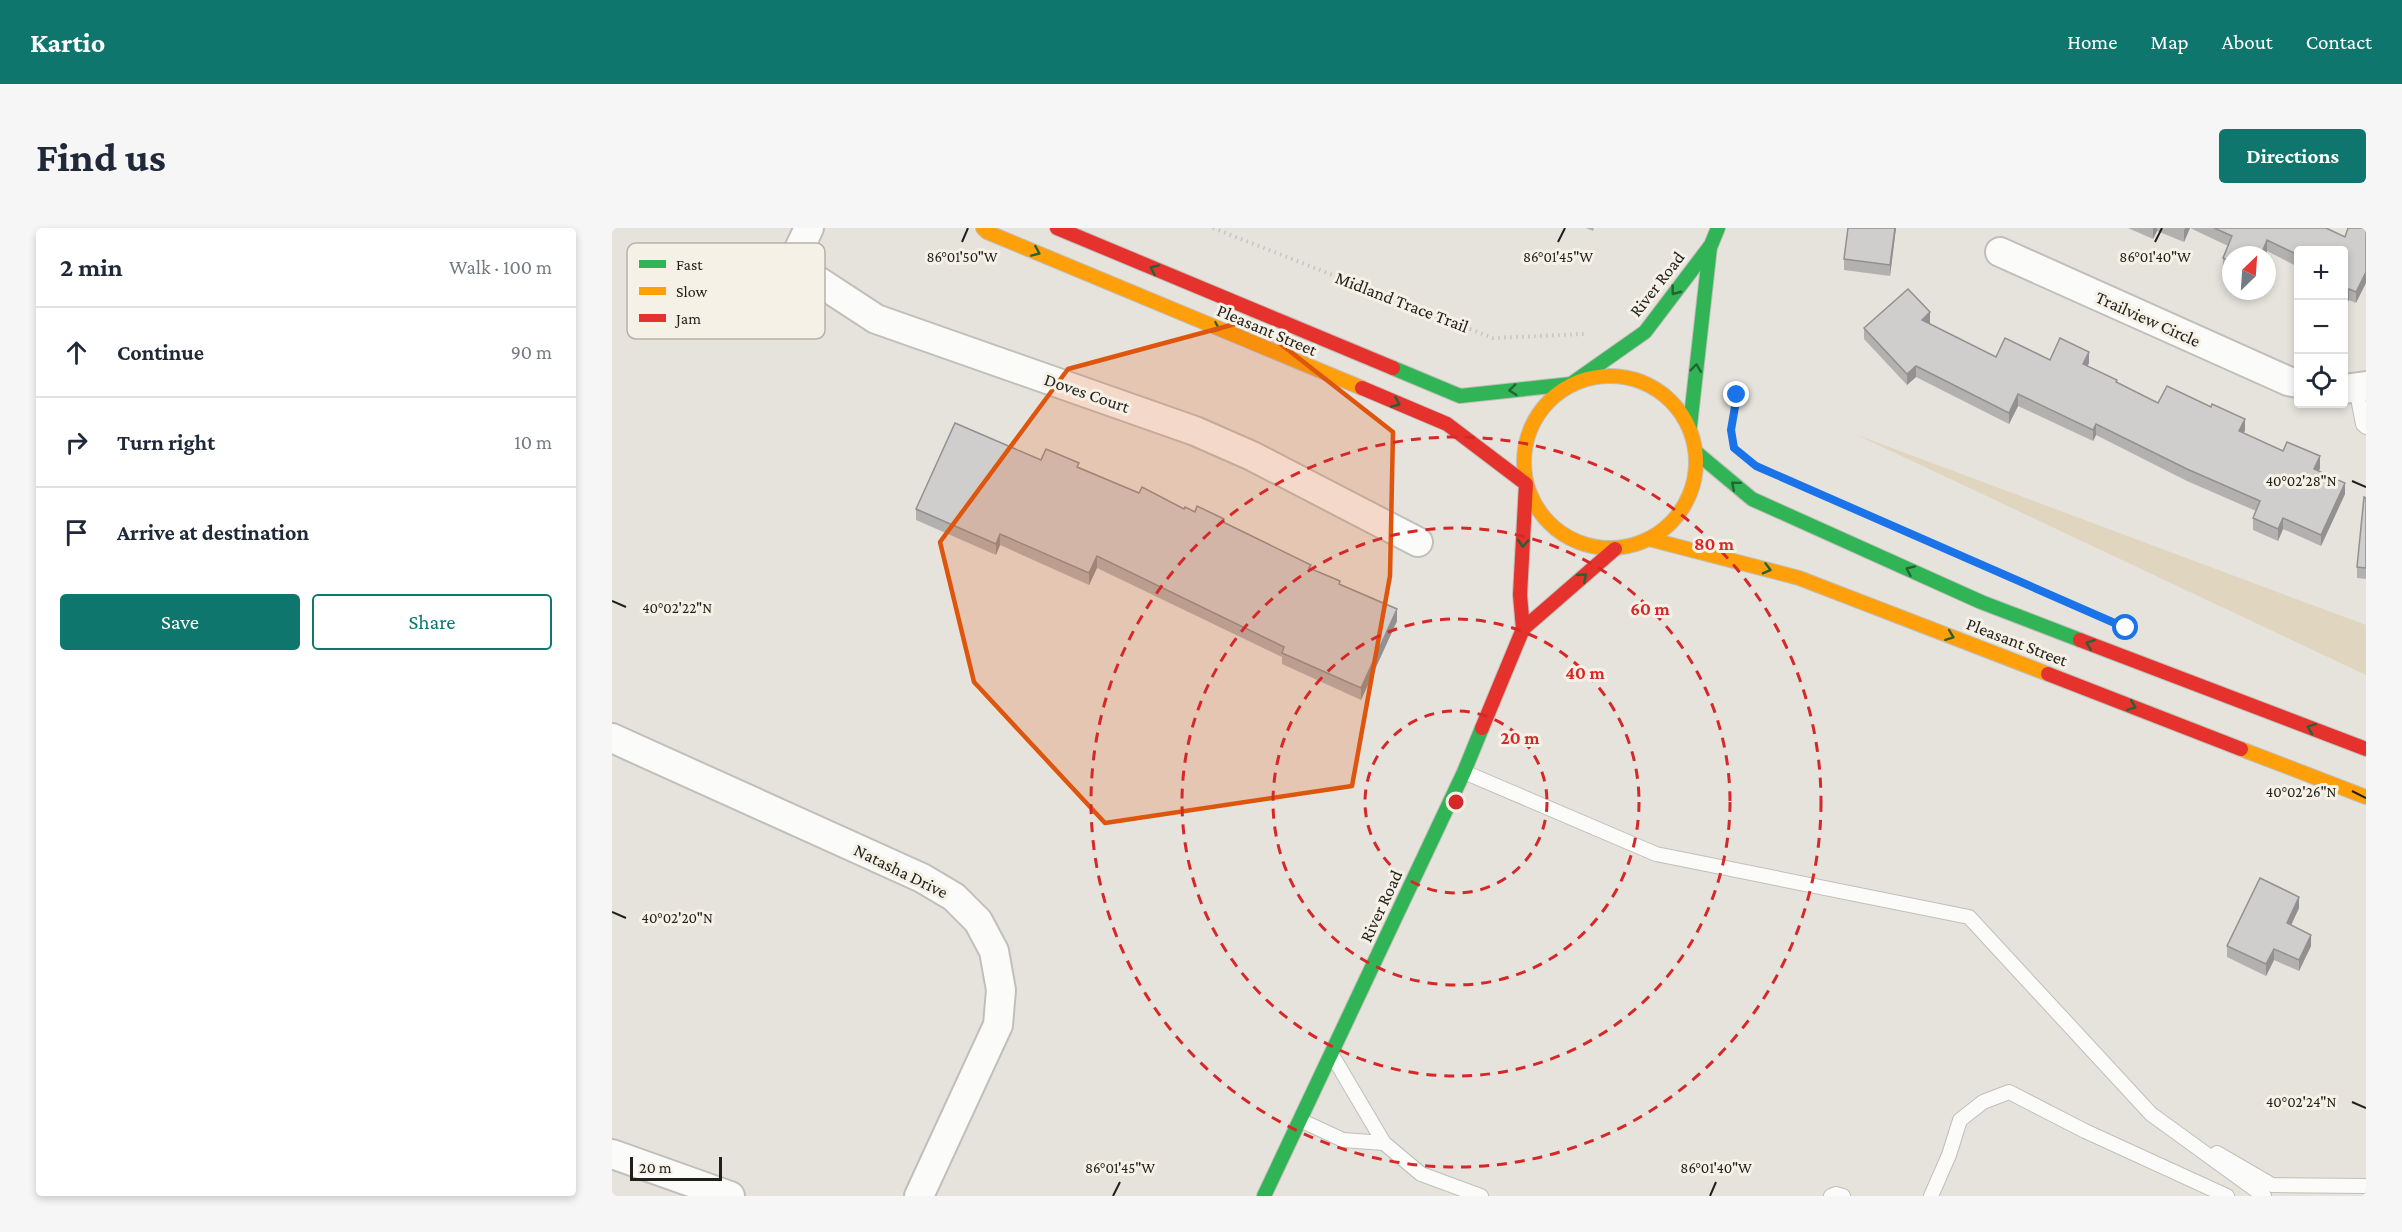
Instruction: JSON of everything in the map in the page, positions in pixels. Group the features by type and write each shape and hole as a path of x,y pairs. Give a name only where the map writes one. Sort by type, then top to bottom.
{"main road":[{"name":"Pleasant Street","path":"983,228 987,232 1447,424 1526,484"},
{"name":"Pleasant Street","path":"1057,228 1460,396 1571,384"},
{"name":"River Road","path":"1571,384 1645,332 1711,245 1718,228"},
{"name":"River Road","path":"1690,426 1711,245"},
{"path":"1598,376 1626,376 1652,386 1674,403 1690,426 1697,453 1695,481 1685,507 1666,528 1642,543 1615,549 1586,545 1559,532 1538,511 1526,484 1523,455 1531,426 1547,402 1571,384 1598,376"},
{"name":"Pleasant Street","path":"1697,453 1752,499 1981,602 2366,749"},
{"name":"River Road","path":"1524,629 1520,595 1526,484"},
{"name":"Pleasant Street","path":"1649,539 1799,578 2366,797"},
{"name":"River Road","path":"1264,1196 1464,772 1524,629 1615,549"}],"street":[{"name":"Doves Court","path":"802,243 809,228"},
{"name":"Trailview Circle","path":"2000,252 2170,330 2294,382"},
{"name":"Doves Court","path":"825,286 876,319 1195,431 1252,456 1418,542"},
{"name":"Natasha Drive","path":"612,738 922,879 954,897 978,921 994,951 1001,990 998,1025 919,1196"},
{"path":"612,1154 730,1196"}],"lane":[{"path":"2355,388 2363,424 2366,427"},
{"path":"1464,772 1656,854 1969,917 2151,1114 2264,1196"},
{"path":"1331,1053 1384,1143 1421,1174 1481,1196"},
{"path":"1932,1196 1960,1120 1983,1102 2009,1092 2085,1131 2227,1196"},
{"path":"2151,1114 2272,1185 2366,1186"},
{"path":"1300,1120 1343,1140 1384,1143"},
{"path":"1831,1196 1836,1194 1844,1196"}],"path":[{"name":"Midland Trace Trail","path":"1213,228 1493,338 1598,333 1625,345"},
{"path":"1695,377 1737,395 1731,430 1734,448"}],"highlighted area":[{"path":"1250,320 1393,432 1390,576 1352,786 1105,823 974,682 940,542 1068,369"}],"shaded area":[{"path":"1857,435 2366,625 2366,675"}],"building":[{"path":"1848,228 1895,228 1890,265 1844,259"},
{"path":"2214,228 2326,228 2345,237 2348,228 2366,228 2366,272 2356,292 2349,289 2348,291 2348,246 2294,246 2294,253 2267,240 2265,246 2228,246 2232,236"},
{"path":"1908,289 1930,312 1922,320 1996,357 2005,338 2050,360 2060,338 2089,352 2083,364 2158,403 2167,386 2211,407 2212,404 2245,419 2239,431 2283,451 2287,442 2320,456 2314,469 2345,483 2321,535 2283,518 2278,529 2253,518 2260,501 2187,469 2096,424 2093,430 2018,394 2009,413 1916,366 1907,374 1864,328"},
{"path":"955,423 1041,460 1046,449 1079,463 1077,467 1139,493 1142,487 1184,509 1185,507 1195,512 1197,506 1224,519 1223,522 1311,565 1309,568 1340,581 1339,584 1397,609 1361,688 1282,653 1284,647 1097,556 1089,573 1000,534 996,544 916,509"},
{"path":"2364,497 2366,498 2366,568 2357,567"},
{"path":"2260,878 2299,897 2287,923 2311,935 2299,960 2274,949 2266,964 2227,946"}],"traffic: fast":[{"path":"1393,368 1460,396 1571,384 1645,332 1711,245 1718,228"},
{"path":"1690,426 1710,247"},
{"path":"1697,453 1752,499 1981,602 2080,640"},
{"path":"1264,1196 1464,772 1482,728"}],"traffic: slow":[{"path":"983,228 987,232 1362,388"},
{"path":"1610,376 1627,377 1643,382 1658,390 1671,401 1682,414 1690,429 1695,445 1696,462 1695,479 1690,495 1682,510 1671,523 1658,534 1643,542 1627,547 1610,548 1593,547 1577,542 1562,534 1549,523 1538,510 1530,495 1525,479 1524,462 1525,445 1530,429 1538,414 1549,401 1562,390 1577,382 1593,377 1610,376"},
{"path":"1649,539 1799,578 2048,674"},
{"path":"2241,749 2366,797"}],"traffic: jam":[{"path":"1057,228 1393,368"},
{"path":"1362,388 1447,424 1526,484 1520,595 1523,629"},
{"path":"1482,728 1523,629 1615,549"},
{"path":"2080,640 2366,749"},
{"path":"2048,674 2241,749"}],"route":[{"path":"1737,395 1731,430 1734,448 1756,466 1909,535 2126,628"}]}
